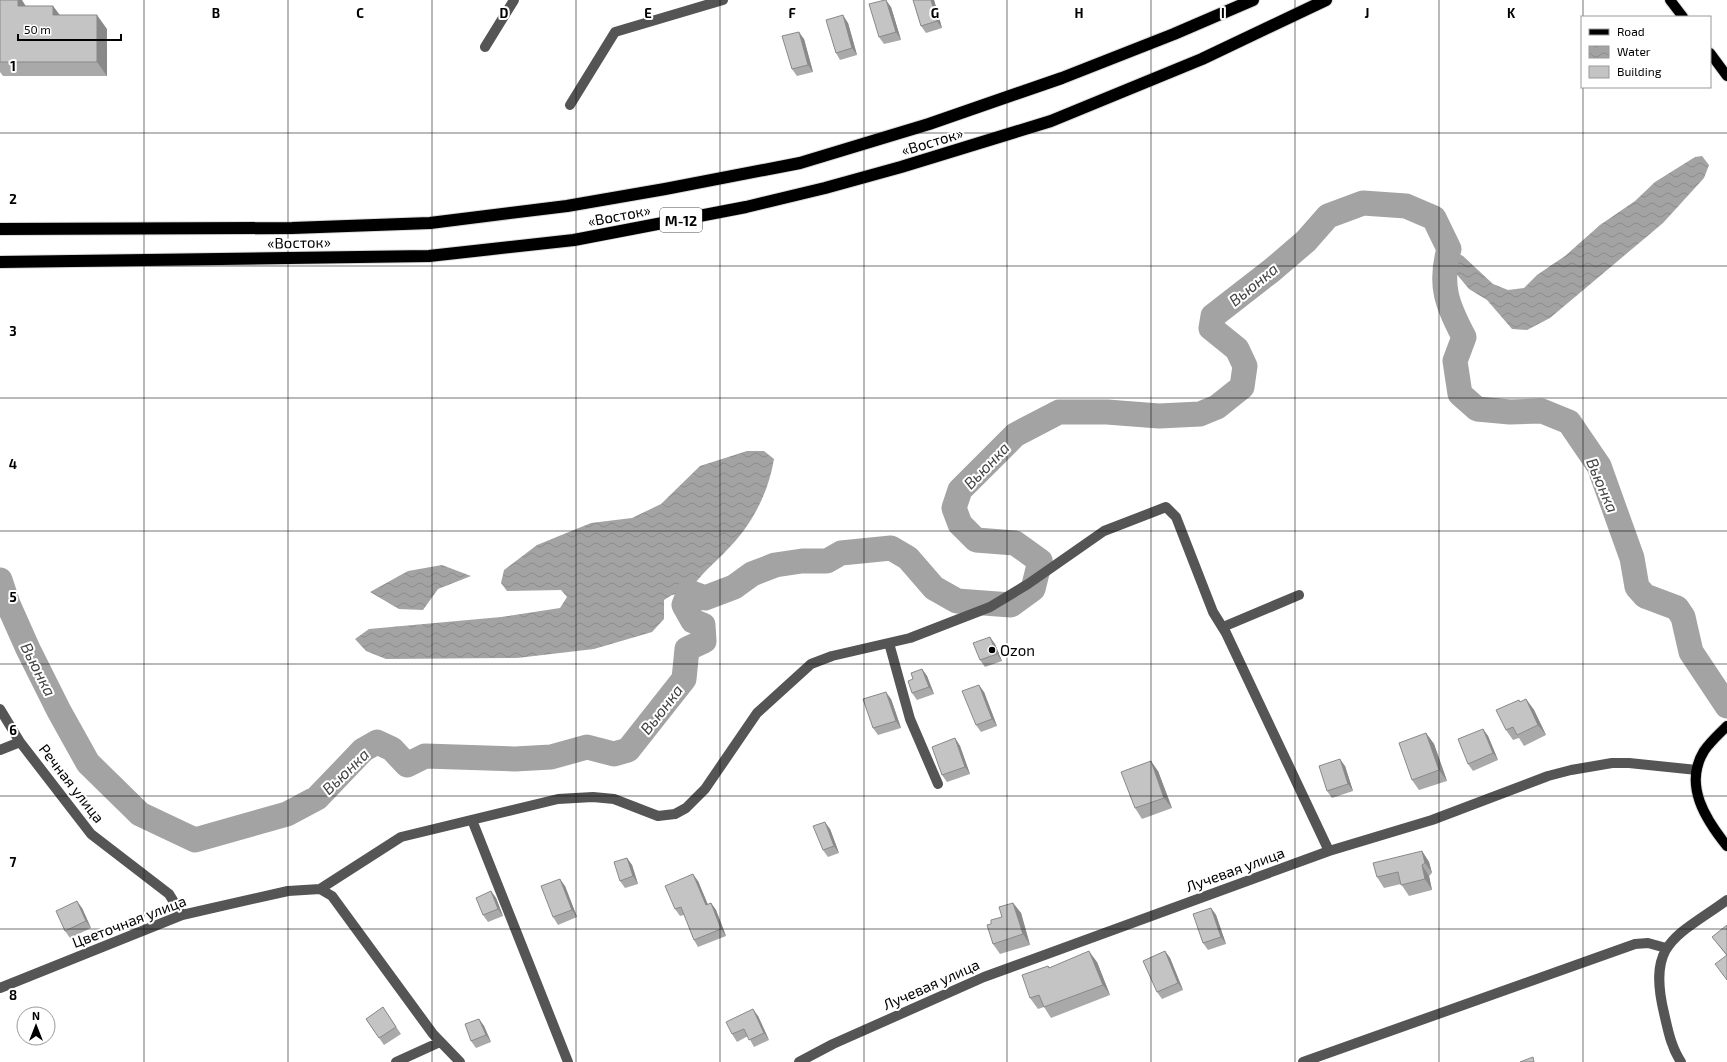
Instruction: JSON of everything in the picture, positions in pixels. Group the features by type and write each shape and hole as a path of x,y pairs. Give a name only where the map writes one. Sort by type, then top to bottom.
{"highway":[{"name":"«Восток»","path":"0,230 292,228 430,223 567,206 658,190 800,163 928,124 1062,78 1174,34 1253,0"},
{"name":"«Восток»","path":"0,262 429,256 574,240 746,207 825,188 901,167 1051,121 1202,59 1326,0"}],"main road":[{"path":"1670,0 1682,16"},
{"path":"1711,54 1727,76"},
{"path":"1727,726 1708,746 1700,759 1697,770 1696,790 1698,800 1708,821 1727,846"}],"street":[{"path":"485,47 514,0"},
{"path":"570,105 615,32 723,0"},
{"path":"460,1062 440,1042 332,896 320,889 401,838 558,800 593,797 614,800 658,816 675,814 686,808 705,789 757,713 811,664 832,656 910,638 990,607 1028,584 1104,531 1166,507 1176,517 1213,612 1223,627 1329,851"},
{"path":"1223,627 1299,595"},
{"path":"889,643 910,719 938,784"},
{"name":"Речная улица","path":"0,709 20,742 91,834 169,894 182,915"},
{"path":"0,750 20,742"},
{"name":"Лучевая улица","path":"799,1062 833,1044 984,977 1329,851 1432,820 1548,776 1605,764 1629,763 1697,770"},
{"path":"472,820 568,1062"},
{"name":"Цветочная улица","path":"0,988 182,915 288,891 320,889"},
{"path":"1681,1062 1672,1044 1658,980 1661,957 1666,948 1676,937 1727,900"},
{"path":"1303,1062 1635,944 1648,943 1666,948"},
{"path":"396,1062 440,1042"}],"water":[{"path":"1702,156 1709,165 1704,178 1663,223 1550,318 1527,330 1512,329 1487,300 1469,289 1454,271 1444,269 1449,249 1463,256 1493,284 1508,290 1524,288 1537,275 1565,256 1600,225 1635,201 1655,182 1695,157"},
{"path":"747,451 764,451 774,459 768,484 758,508 744,531 702,575 689,592 672,595 664,600 664,619 652,632 594,649 517,658 386,659 366,651 355,639 369,629 501,617 560,608 567,597 561,590 507,591 501,583 504,570 537,545 591,523 632,518 661,504 700,466"},
{"path":"442,565 471,576 438,589 423,610 399,609 370,592 408,571"}],"building":[{"path":"0,0 18,0 18,6 53,6 53,15 97,15 97,62 0,62"},
{"path":"886,0 896,32 879,37 869,4"},
{"path":"913,0 931,0 937,21 921,26"},
{"path":"843,15 852,48 836,53 826,20"},
{"path":"799,32 808,65 792,69 782,36"},
{"path":"990,637 997,654 980,660 973,643"},
{"path":"922,669 929,687 912,693 908,681 913,679 911,673"},
{"path":"979,685 992,719 976,725 962,691"},
{"path":"886,692 896,721 873,728 863,699"},
{"path":"1526,699 1538,725 1517,735 1513,727 1506,730 1496,710 1519,700 1520,702"},
{"path":"1483,729 1493,753 1468,764 1458,739"},
{"path":"1426,733 1439,770 1412,780 1399,743"},
{"path":"955,738 965,767 942,775 932,747"},
{"path":"1340,759 1348,784 1327,791 1319,766"},
{"path":"1151,761 1164,798 1135,808 1121,772"},
{"path":"825,822 834,846 823,850 813,826"},
{"path":"1422,851 1425,863 1422,865 1425,879 1401,885 1398,872 1377,877 1373,863"},
{"path":"627,858 633,876 620,881 614,862"},
{"path":"693,874 706,905 711,903 721,929 694,940 681,907 675,909 665,886"},
{"path":"560,879 572,910 553,917 541,886"},
{"path":"491,891 498,909 483,915 476,898"},
{"path":"77,901 86,921 65,931 56,911"},
{"path":"1013,903 1023,934 993,944 987,925 991,924 991,920 1002,917 999,907"},
{"path":"1211,908 1221,937 1203,943 1193,914"},
{"path":"1727,925 1727,955 1712,937"},
{"path":"1089,951 1103,985 1044,1007 1039,995 1030,998 1022,975 1048,966 1049,968"},
{"path":"1165,951 1178,983 1157,992 1143,961"},
{"path":"1727,955 1727,980 1715,964"},
{"path":"383,1007 396,1027 379,1038 366,1019"},
{"path":"753,1009 764,1033 749,1040 744,1029 732,1034 726,1022"},
{"path":"479,1019 486,1035 471,1041 465,1024"},
{"path":"1533,1057 1534,1062 1520,1062"}],"waterway":[{"name":"Вьюнка","path":"0,580 8,604 28,649 59,711 88,763 140,814 195,840 287,814 317,798 363,750 377,742 392,749 407,765 425,756 515,759 551,757 587,747 614,754 628,750 684,679 687,649 704,641 703,625 693,621 684,605 689,592 705,598 734,587 752,574 775,565 802,561 827,561 841,553 891,548 908,558 934,588 957,601 1011,605 1033,589 1040,561 1015,543 976,540 960,524 954,508 960,490 1015,435 1059,412 1107,412 1159,416 1200,414 1217,407 1242,387 1245,366 1237,349 1211,328 1213,316 1271,271 1306,241 1328,216 1363,203 1406,206 1434,218 1449,249 1445,273 1446,294 1453,315 1464,337 1455,361 1460,394 1477,409 1510,412 1542,411 1569,422 1599,466 1632,558 1637,587 1645,596 1677,608 1683,617 1691,652 1727,706"}],"place":[{"name":"Ozon","path":"992,650"}]}
